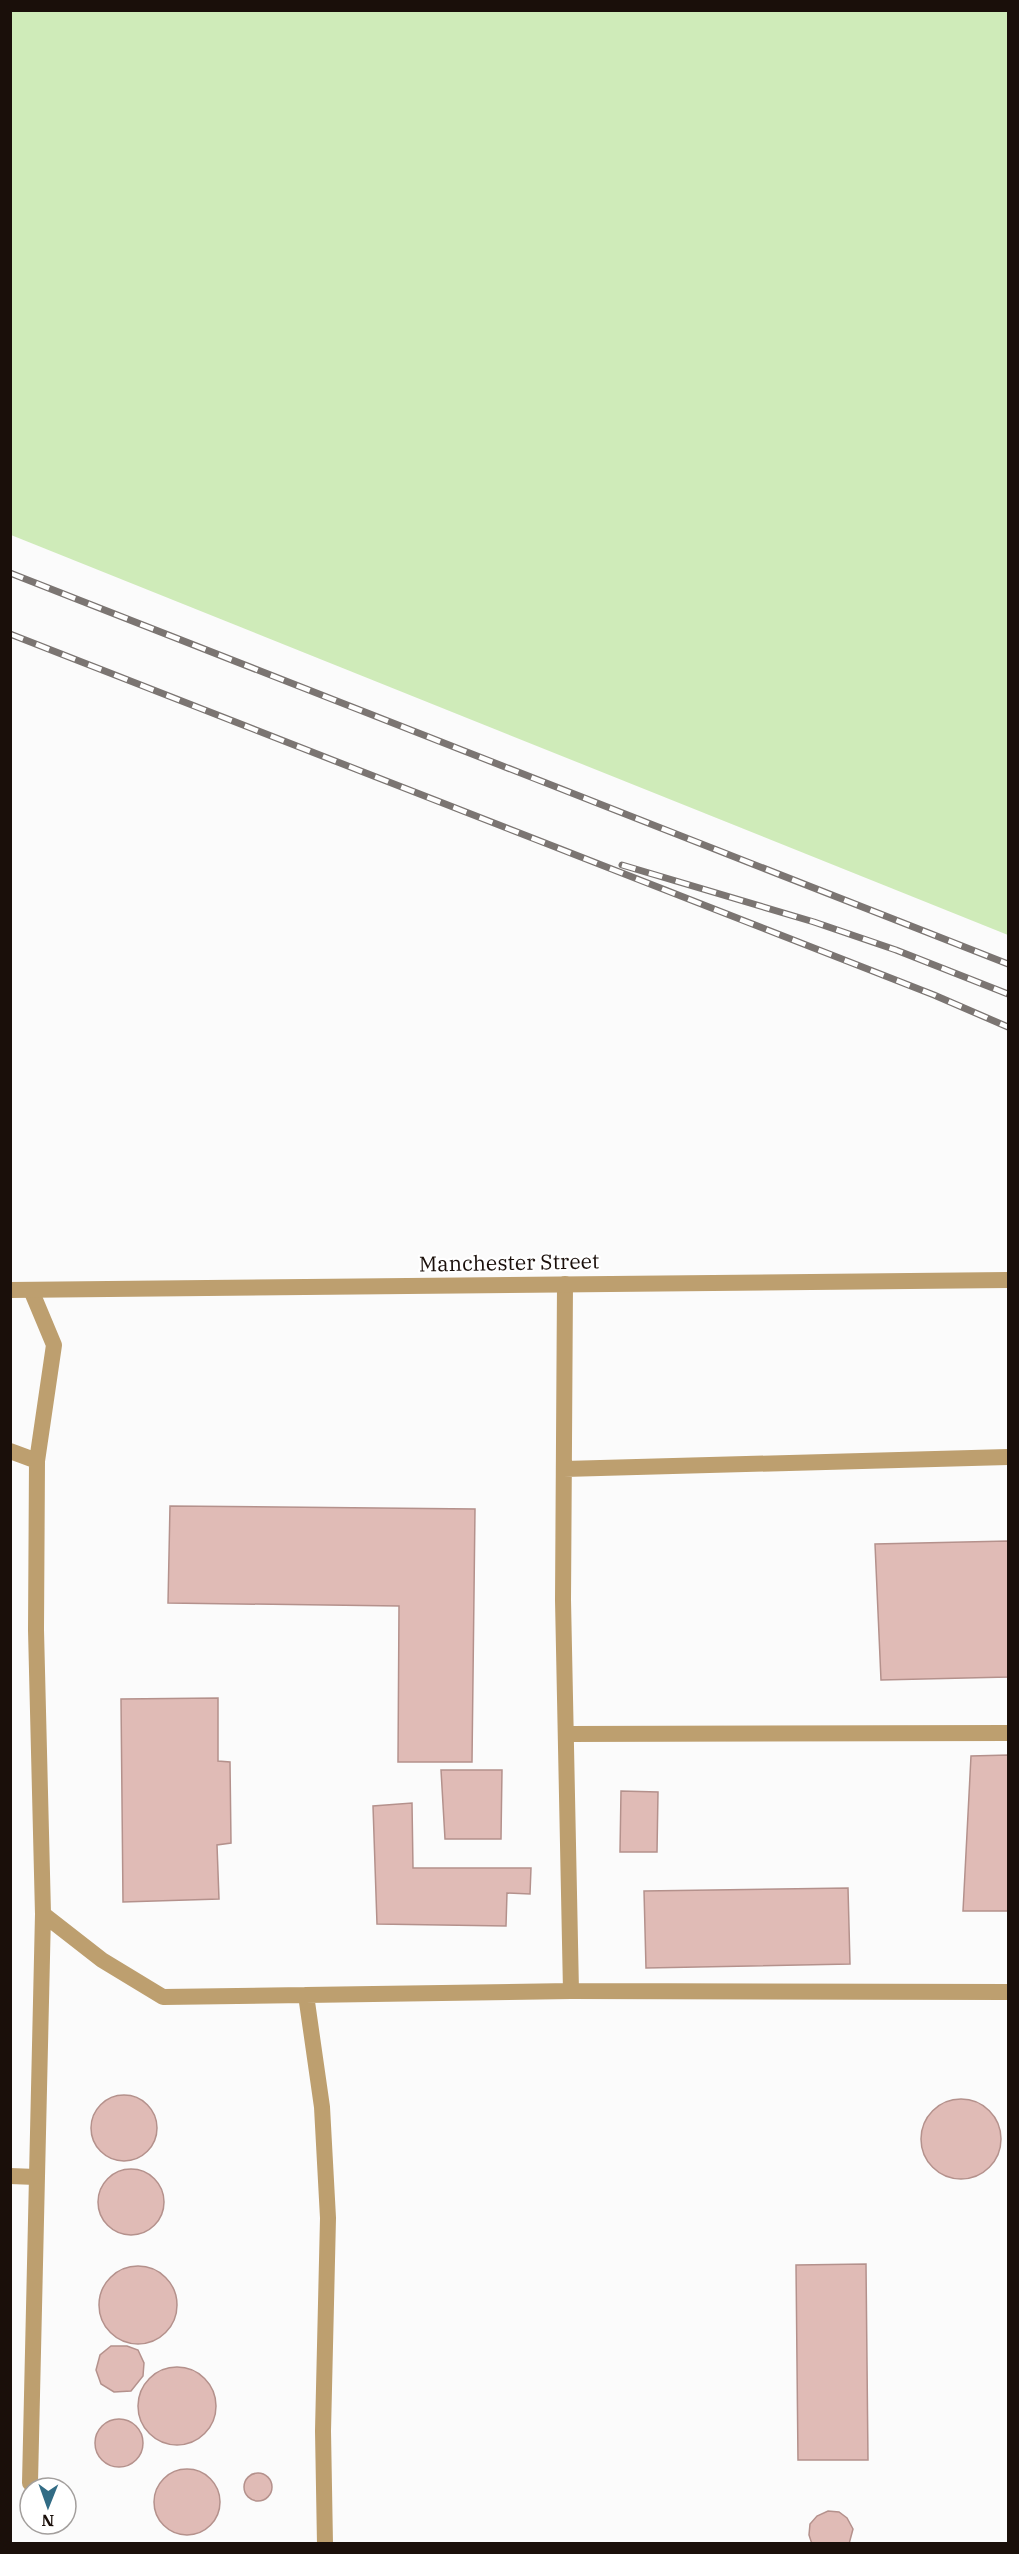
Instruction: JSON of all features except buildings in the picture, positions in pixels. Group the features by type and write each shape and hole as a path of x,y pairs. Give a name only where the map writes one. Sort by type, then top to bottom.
{"street":[{"name":"Manchester Street","path":"10,1290 1008,1280"},
{"path":"565,1284 563,1600 571,1990"},
{"path":"30,2476 43,1914 36,1630 37,1461 54,1345 31,1290"},
{"path":"10,1451 37,1461"},
{"path":"564,1469 1008,1457"},
{"path":"567,1734 1008,1733"},
{"path":"43,1914 102,1960 163,1997 571,1990 1008,1992"},
{"path":"306,1995 322,2107 328,2218 323,2431 326,2544"},
{"path":"10,2176 36,2177"}],"green space":[{"path":"10,11 1008,11 1008,935 11,535"}],"railway":[{"path":"10,573 1008,964"},
{"path":"10,634 934,995 1008,1027"},
{"path":"622,865 814,922 896,950 1008,994"}]}
